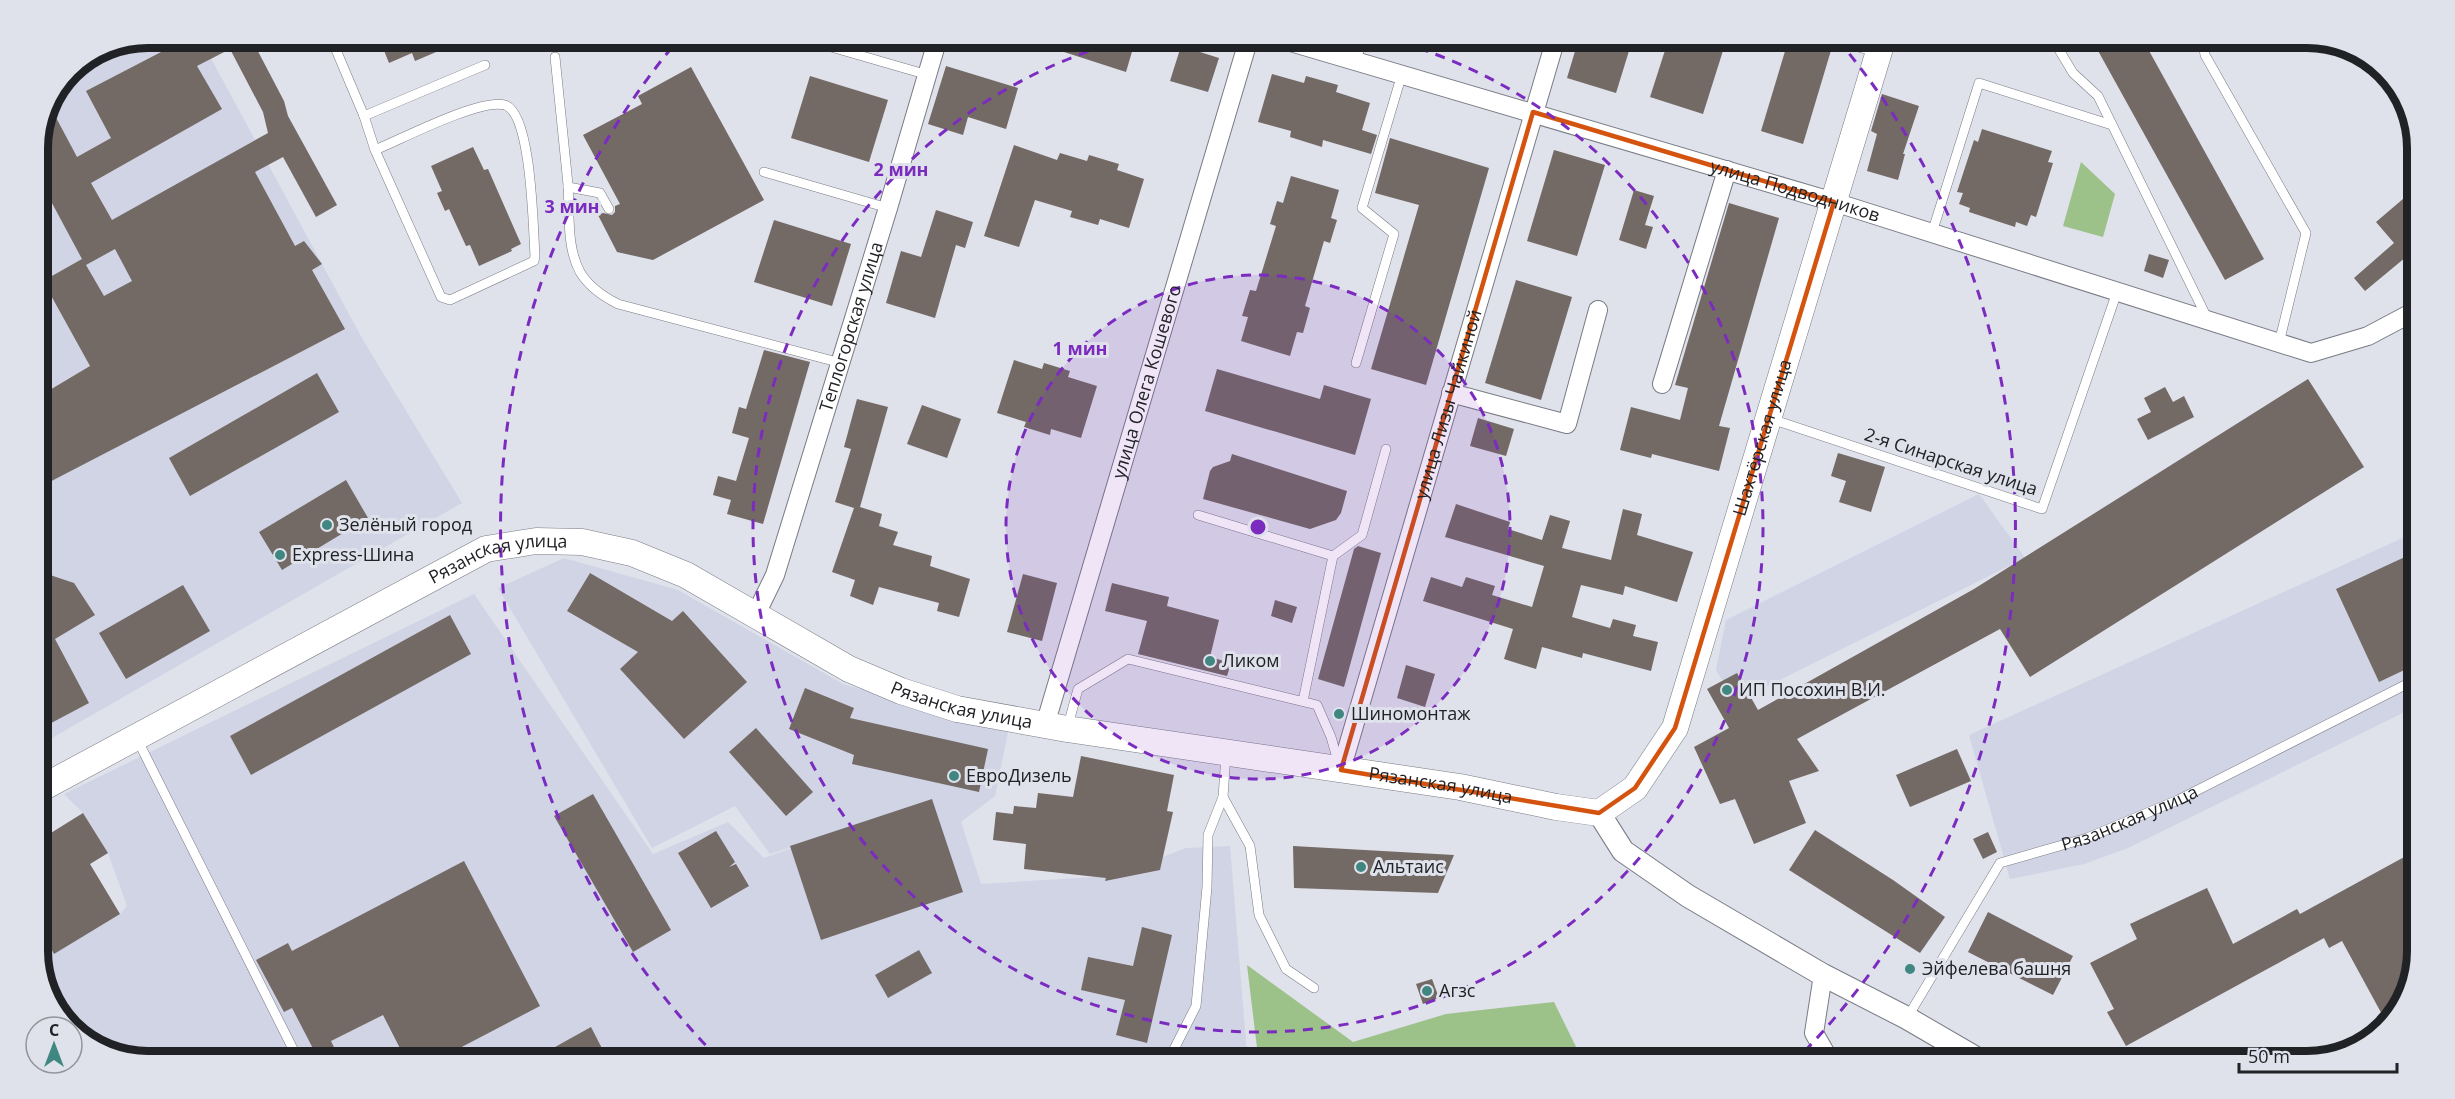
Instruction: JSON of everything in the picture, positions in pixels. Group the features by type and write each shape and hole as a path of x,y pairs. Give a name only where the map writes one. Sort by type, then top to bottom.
{"main road":[{"name":"Шахтёрская улица","path":"1599,813 1635,788 1675,728 1880,48"},
{"name":"Рязанская улица","path":"48,785 486,549 536,541 582,542 632,553 686,575 849,669 901,691 957,709 1056,727 1460,787 1556,807 1599,813"}],"street":[{"name":"Теплогорская улица","path":"756,614 775,575 935,48"},
{"name":"улица Олега Кошевого","path":"1056,727 1246,48"},
{"name":"улица Подводников","path":"1313,48 1834,202 2311,353 2368,336 2407,315"},
{"name":"улица Лизы Чайкиной","path":"1341,770 1553,48"},
{"path":"1662,384 1727,170"},
{"path":"1451,393 1567,424 1598,310"},
{"path":"1599,813 1623,851 1688,896 1823,975 1907,1018 1962,1051"},
{"path":"1823,975 1814,1033 1824,1051"}],"lane":[{"path":"335,48 364,116 375,150 441,297 450,300 534,261 536,256 527,149 511,108 504,105 479,106 375,150"},
{"path":"835,48 928,75"},
{"path":"1356,60 1360,48"},
{"path":"2058,48 2073,73 2098,96 2208,321"},
{"path":"2204,48 2205,55 2306,233 2279,343"},
{"path":"555,57 568,187 570,233 574,255 579,270 599,294 618,304 841,363"},
{"path":"364,116 485,65"},
{"path":"1356,363 1394,234 1362,208 1402,74"},
{"path":"1932,233 1979,83 2112,125"},
{"path":"764,172 888,208"},
{"path":"568,187 600,193 609,210"},
{"name":"2-я Синарская улица","path":"1769,418 2042,509 2116,292"},
{"path":"1303,701 1333,556 1362,535 1386,448"},
{"path":"1198,515 1333,556"},
{"path":"1056,727 1078,688 1128,659 1317,705 1331,737 1341,770"},
{"name":"Рязанская улица","path":"1907,1018 2000,862 2087,838 2178,800 2407,684"},
{"path":"136,737 293,1051"},
{"path":"1174,1051 1196,1006 1207,887 1208,836 1223,797 1226,752"},
{"path":"1223,797 1250,846 1258,915 1286,969 1314,988"}],"highlighted area":[{"path":"1533,112 1834,202 1675,728 1635,788 1599,813 1341,770"}],"shaded area":[{"path":"205,48 363,340 462,503 48,740 48,142 51,122 56,110 77,77 110,56 129,50"},
{"path":"1979,494 2025,558 1735,702 1716,670 1726,620"},
{"path":"2407,536 2407,711 2128,848 2084,864 2010,879 1969,735"},
{"path":"564,558 678,590 843,684 1008,732 995,796 961,822 981,884 1095,877 1129,870 1186,848 1230,846 1247,1051 148,1051 129,1049 110,1043 98,1038 84,1028 84,1015 72,1015 58,995 50,970 48,946 120,914 127,906 108,853 83,813 64,794 474,594 653,854 728,822 764,858 843,830 770,854 735,806 652,848 498,588"}],"green space":[{"path":"2081,162 2115,194 2103,237 2063,226"},
{"path":"1247,965 1353,1042 1446,1014 1554,1002 1578,1051 1257,1051"}],"building":[{"path":"169,48 256,48 284,101 288,116 337,205 316,217 283,157 255,172 295,246 304,241 322,264 312,270 345,329 48,483 48,391 90,366 48,290 48,278 82,259 48,196 48,142 51,122 54,114 77,157 111,138 86,91","holes":["230,49 263,112 268,133 112,220 91,183 222,109 197,66","115,249 132,281 104,296 86,265"]},
{"path":"383,48 446,48 415,61 412,53 389,63"},
{"path":"1052,48 1133,48 1126,72"},
{"path":"1180,48 1219,58 1208,92 1170,81"},
{"path":"1576,48 1630,48 1616,93 1567,78"},
{"path":"1666,48 1724,48 1703,114 1650,97"},
{"path":"1786,48 1832,48 1803,144 1761,131"},
{"path":"2097,48 2148,48 2264,259 2225,280"},
{"path":"946,66 1018,88 1006,129 968,117 963,135 928,124"},
{"path":"691,67 764,200 653,260 617,252 598,215 603,213 612,215 615,212 615,206 620,204 583,135 642,104 638,96"},
{"path":"1272,74 1304,83 1306,76 1338,85 1336,92 1370,103 1362,130 1377,135 1371,154 1323,140 1322,147 1290,137 1291,131 1258,122"},
{"path":"810,76 888,100 869,162 791,138"},
{"path":"1882,94 1919,106 1903,154 1905,154 1898,180 1867,171 1877,134 1871,131"},
{"path":"1982,129 2052,151 2048,162 2053,163 2036,217 2031,215 2027,226 2016,222 2015,227 1969,212 1970,208 1959,204 1963,193 1957,192 1974,140 1978,142"},
{"path":"1390,138 1489,168 1426,385 1371,369 1419,205 1375,193"},
{"path":"1014,145 1057,160 1060,153 1087,161 1089,155 1119,164 1117,170 1144,179 1129,228 1100,219 1098,225 1070,217 1072,211 1035,200 1019,247 984,236"},
{"path":"473,147 484,170 488,169 521,244 511,249 512,251 479,266 470,245 466,246 449,209 445,211 437,193 442,191 431,166"},
{"path":"1554,150 1605,165 1577,256 1527,241"},
{"path":"1291,176 1339,190 1331,218 1337,220 1330,243 1324,241 1305,306 1310,308 1303,333 1297,332 1290,356 1241,341 1248,317 1242,316 1250,290 1256,291 1276,226 1270,224 1277,201 1283,203"},
{"path":"1634,190 1654,196 1645,225 1653,227 1646,249 1619,240"},
{"path":"2407,196 2407,258 2365,291 2354,278 2394,243 2376,222"},
{"path":"1729,203 1779,218 1719,426 1730,428 1719,471 1652,454 1651,458 1620,450 1631,407 1680,420 1688,388 1675,385"},
{"path":"936,210 973,222 965,248 956,245 935,318 886,303 901,251 921,257"},
{"path":"774,220 851,244 832,306 754,282"},
{"path":"2149,254 2169,260 2163,278 2144,271"},
{"path":"1516,280 1572,297 1541,400 1485,383"},
{"path":"764,350 810,362 763,524 727,514 731,500 713,495 718,476 736,481 749,438 732,433 739,407 746,409"},
{"path":"1014,360 1042,369 1044,363 1070,371 1068,377 1097,386 1081,438 1051,429 1050,435 1024,427 1026,422 997,413"},
{"path":"1217,369 1320,399 1324,385 1371,399 1355,455 1205,411"},
{"path":"317,373 339,412 190,496 169,458"},
{"path":"2308,379 2364,467 2030,677 2000,629 1797,739 1819,771 1789,781 1806,823 1754,844 1735,799 1720,804 1694,747 1729,728 1707,689 1737,673 1758,710 1974,589"},
{"path":"2165,387 2173,402 2184,396 2194,417 2148,440 2137,419 2151,412 2144,398"},
{"path":"857,399 888,407 860,507 882,514 879,526 898,532 893,545 932,556 930,566 970,579 959,617 937,611 939,603 879,587 873,605 850,596 855,580 832,572 854,508 835,502 851,449 844,447"},
{"path":"922,405 961,419 947,458 907,444"},
{"path":"1478,418 1514,429 1506,456 1470,446"},
{"path":"1838,453 1885,467 1871,512 1839,502 1846,481 1831,476"},
{"path":"1232,454 1347,491 1341,513 1336,520 1310,529 1203,499 1210,471 1213,467 1230,461"},
{"path":"346,480 368,518 282,570 259,532"},
{"path":"1456,504 1510,522 1508,529 1542,540 1550,515 1570,521 1562,548 1611,560 1623,509 1642,514 1637,535 1693,552 1677,602 1625,586 1623,595 1581,585 1572,617 1610,628 1613,619 1636,625 1633,636 1658,642 1651,671 1583,653 1582,658 1542,647 1536,669 1504,659 1513,629 1423,601 1431,577 1462,587 1466,577 1495,586 1492,595 1532,607 1544,566 1445,537"},
{"path":"1358,546 1381,553 1344,687 1318,679 1354,549"},
{"path":"2407,556 2407,669 2379,682 2336,589"},
{"path":"590,573 672,621 683,611 747,682 684,739 620,669 638,652 567,611"},
{"path":"1023,574 1057,583 1042,641 1007,632"},
{"path":"48,576 74,583 95,615 55,639 89,703 48,725"},
{"path":"1112,583 1169,597 1167,606 1219,620 1210,657 1231,663 1227,676 1138,654 1147,621 1105,611"},
{"path":"183,585 210,631 126,679 99,633"},
{"path":"1275,600 1297,607 1292,623 1271,616"},
{"path":"450,615 471,654 251,775 230,736"},
{"path":"1406,665 1435,674 1425,707 1397,698"},
{"path":"805,688 854,708 850,718 988,749 979,792 852,764 854,755 789,729"},
{"path":"756,728 813,792 786,816 729,752"},
{"path":"1957,749 1971,781 1910,807 1896,775"},
{"path":"1081,756 1174,775 1167,811 1173,812 1160,870 1105,881 1106,878 1024,869 1026,844 993,840 996,812 1013,814 1014,806 1036,808 1038,793 1073,797"},
{"path":"593,794 671,930 633,952 554,816"},
{"path":"932,799 963,892 821,940 790,846"},
{"path":"83,813 108,853 90,864 120,914 54,954 48,943 48,835"},
{"path":"1815,830 1893,880 1945,917 1920,953 1789,870"},
{"path":"716,831 735,862 729,867 736,864 749,886 711,908 678,853"},
{"path":"1988,832 1997,852 1983,859 1973,839"},
{"path":"1293,846 1454,855 1438,893 1294,888"},
{"path":"2407,855 2405,970 2399,989 2383,1016 2342,941 2329,948 2324,938 2126,1046 2107,1012 2114,1009 2090,963 2137,939 2130,924 2207,888 2233,944 2297,909 2300,914"},
{"path":"464,861 540,1006 454,1051 401,1051 383,1015 331,1041 336,1051 314,1051 292,1008 284,1012 256,960 288,943 292,951"},
{"path":"1988,912 2073,956 2053,995 1968,952"},
{"path":"1142,927 1172,935 1147,1043 1116,1035 1125,1000 1081,990 1088,957 1133,966"},
{"path":"919,950 932,973 888,998 875,975"},
{"name":"Агзс","path":"1432,979 1439,998 1423,1004 1416,984"},
{"path":"591,1027 603,1051 548,1051"}],"place":[{"name":"Зелёный город","path":"327,525"},
{"name":"Express-Шина","path":"280,555"},
{"name":"Ликом","path":"1210,661"},
{"name":"ИП Посохин В.И.","path":"1727,690"},
{"name":"Шиномонтаж","path":"1339,714"},
{"name":"ЕвроДизель","path":"954,776"},
{"name":"Альтаис","path":"1361,867"},
{"name":"Эйфелева башня","path":"1910,969"},
{"name":"Агзс","path":"1427,991"}]}
